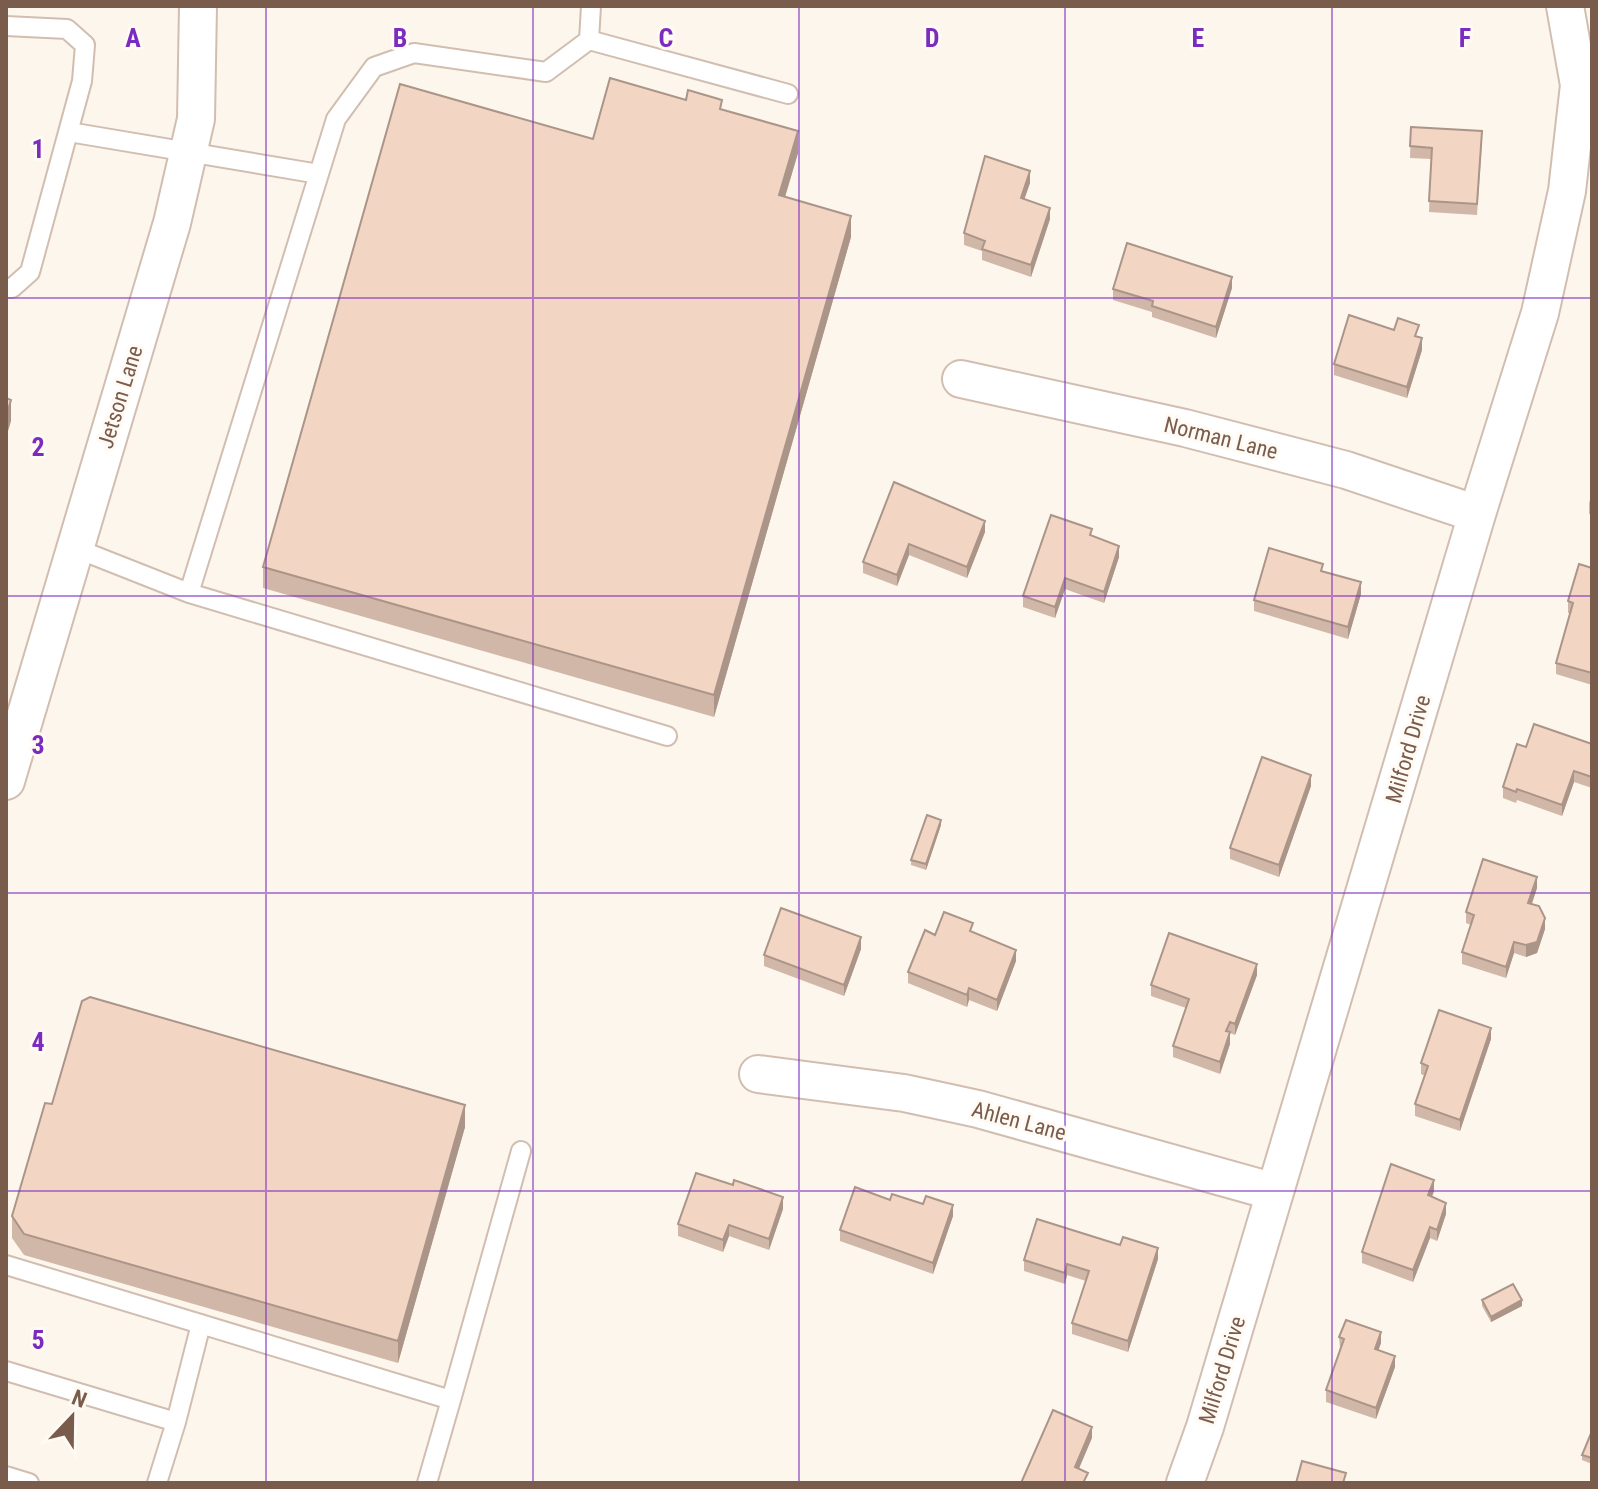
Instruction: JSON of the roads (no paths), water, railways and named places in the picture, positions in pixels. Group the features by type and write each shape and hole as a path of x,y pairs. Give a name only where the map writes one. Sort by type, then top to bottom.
{"street":[{"name":"Jetson Lane","path":"6,781 172,223 196,119 198,6"},
{"name":"Milford Drive","path":"1185,1483 1205,1427 1477,514 1540,313 1567,191 1579,85 1565,6"},
{"name":"Norman Lane","path":"961,379 1185,428 1302,459 1477,514"},
{"name":"Ahlen Lane","path":"758,1074 904,1093 978,1109 1275,1192"}],"lane":[{"path":"189,593 336,119 374,67 414,53 546,72 589,40 591,6"},
{"path":"6,26 67,29 85,45 82,81 30,272 12,288 6,288"},
{"path":"589,40 788,94"},
{"path":"69,132 319,174"},
{"path":"75,548 189,593 667,736"},
{"path":"427,1483 521,1151"},
{"path":"6,1265 451,1400"},
{"path":"157,1483 201,1324"},
{"path":"6,1371 176,1422"},
{"path":"6,1476 29,1483"}]}
